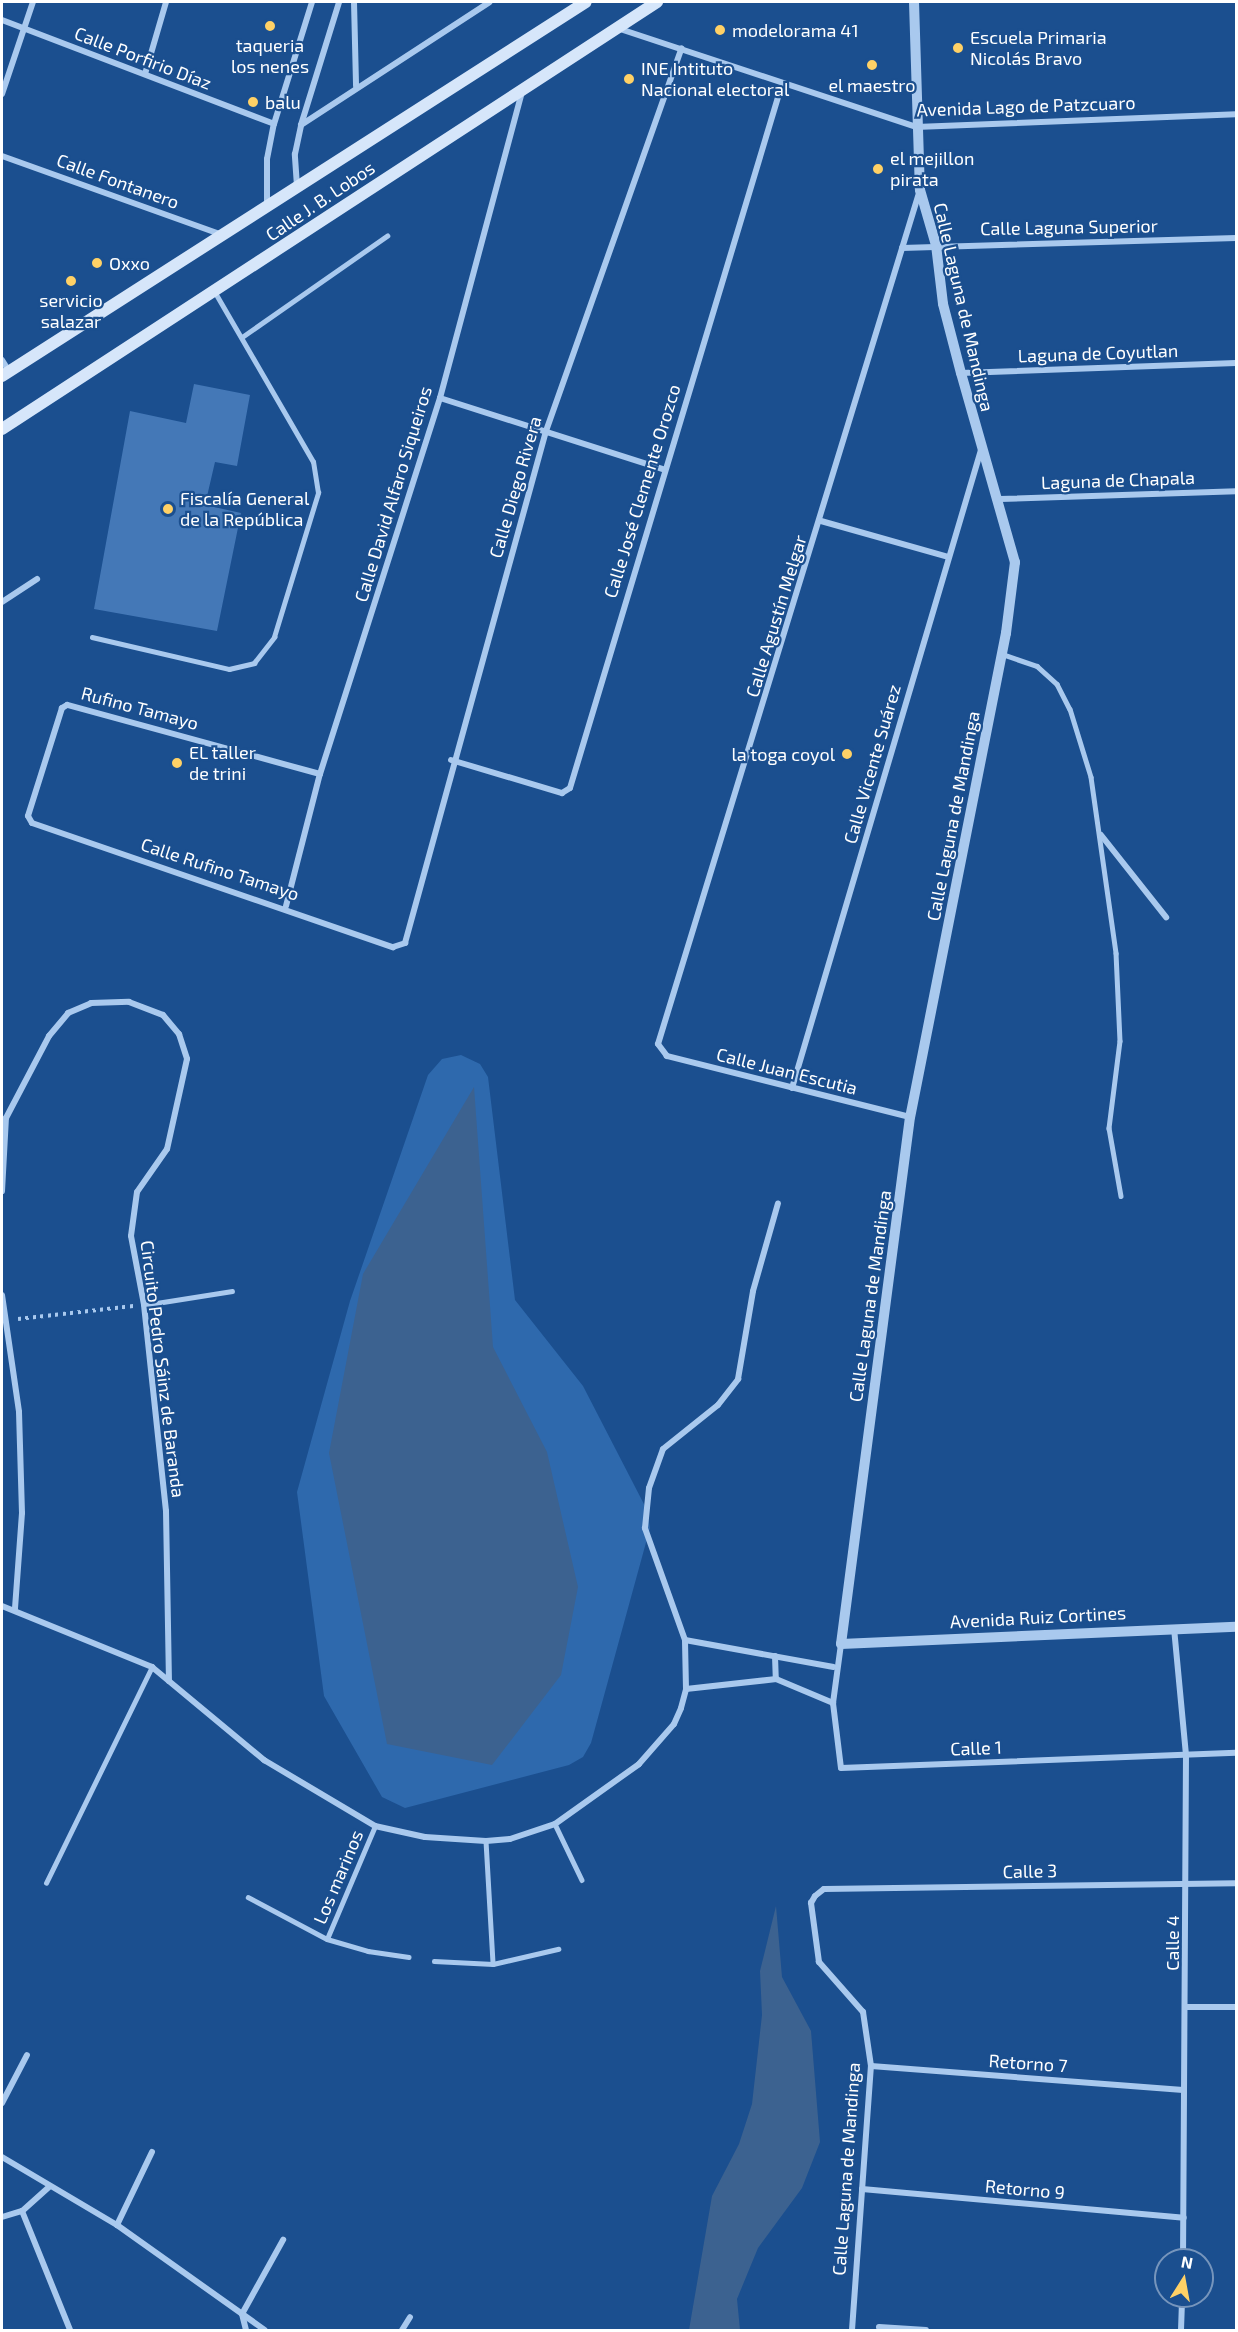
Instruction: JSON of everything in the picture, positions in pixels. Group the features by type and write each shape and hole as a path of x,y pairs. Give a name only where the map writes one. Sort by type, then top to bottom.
{"main road":[{"name":"Calle J. B. Lobos","path":"5,374 585,2"},
{"name":"Calle J. B. Lobos","path":"2,429 657,2"}],"street":[{"path":"2,94 33,2"},
{"path":"145,74 166,2"},
{"path":"267,207 267,159 274,124 312,2"},
{"path":"297,187 295,154 301,125 339,2"},
{"path":"354,2 356,86"},
{"path":"301,125 356,86 490,2"},
{"name":"Calle Laguna de Mandinga","path":"840,1644 910,1117 1002,654 1015,562 1000,499 982,448 943,304 936,245 920,190 916,127 914,2"},
{"name":"Calle Porfirio Díaz","path":"2,21 274,124"},
{"name":"Avenida Lago de Patzcuaro","path":"616,28 916,127 1236,114"},
{"name":"Calle Diego Rivera","path":"405,943 452,760 546,431 682,48"},
{"name":"Calle José Clemente Orozco","path":"452,760 562,793 570,788 663,469 782,84"},
{"name":"Calle David Alfaro Siqueiros","path":"286,906 320,774 440,398 522,88"},
{"name":"Calle Fontanero","path":"2,156 223,235"},
{"name":"Calle Agustín Melgar","path":"658,1049 821,521 920,190"},
{"name":"Calle Laguna Superior","path":"902,248 936,245 1236,238"},
{"path":"2,360 5,374"},
{"name":"Laguna de Coyutlan","path":"961,373 1236,363"},
{"path":"440,398 663,469"},
{"name":"Calle Vicente Suárez","path":"792,1088 982,448"},
{"name":"Laguna de Chapala","path":"1000,499 1236,491"},
{"path":"821,521 948,557"},
{"path":"2,602 37,579"},
{"name":"Rufino Tamayo","path":"28,816 62,708 67,705 320,774"},
{"name":"Calle Rufino Tamayo","path":"28,816 32,823 286,906 393,947 405,943"},
{"path":"1101,835 1166,917"},
{"name":"Circuito Pedro Sáinz de Baranda","path":"2,1191 6,1118 49,1036 68,1013 91,1003 129,1002 163,1015 179,1034 187,1059 167,1149 137,1192 132,1218 134,1272 144,1305 166,1511 169,1681"},
{"name":"Calle Juan Escutia","path":"658,1049 667,1056 910,1117"},
{"path":"2,1606 15,1609 152,1667 264,1760 375,1826 424,1837 486,1841 519,1837 555,1824 609,1789 646,1757 674,1724 686,1689 685,1640 645,1528 649,1488 663,1449 718,1405 738,1379 753,1291 778,1203"},
{"path":"2,1295 19,1412 22,1513 15,1609"},
{"name":"Avenida Ruiz Cortines","path":"840,1644 1174,1627 1236,1627"},
{"name":"Calle 4","path":"1174,1627 1186,1755 1187,2007 1183,2090 1184,2248"},
{"path":"685,1640 834,1666"},
{"name":"Calle 1","path":"840,1644 834,1666 833,1703 841,1768 1236,1753"},
{"path":"775,1656 776,1679"},
{"path":"686,1689 776,1679 833,1703"},
{"name":"Calle 3","path":"824,1889 1236,1883"},
{"name":"Calle Laguna de Mandinga","path":"824,1889 811,1903 819,1962 863,2012 871,2066 852,2331"},
{"path":"1187,2007 1236,2007"},
{"path":"2,2103 27,2055"},
{"name":"Retorno 7","path":"871,2066 1183,2090"},
{"path":"117,2225 153,2152"},
{"path":"2,2157 49,2187 117,2225 265,2331"},
{"path":"2,2217 22,2211 49,2187"},
{"name":"Retorno 9","path":"862,2189 1185,2218"},
{"path":"22,2211 70,2331"},
{"path":"246,2331 242,2314 283,2240"},
{"path":"1181,2331 1182,2308"},
{"path":"402,2331 410,2317"},
{"path":"879,2327 926,2331"}],"lane":[{"path":"242,337 387,236"},
{"path":"92,637 230,669 254,663 274,637 318,493 313,462 215,292"},
{"path":"1002,654 1036,666 1057,684 1071,709 1091,777 1116,953 1120,1041 1109,1128 1121,1196"},
{"path":"144,1305 232,1291"},
{"path":"46,1882 152,1667"},
{"path":"555,1824 582,1880"},
{"name":"Los marinos","path":"327,1939 375,1826"},
{"path":"486,1841 493,1964"},
{"path":"248,1897 327,1939 368,1952 409,1957"},
{"path":"434,1961 493,1964 558,1949"}],"path":[{"path":"5,1320 144,1305"}],"shaded area":[{"path":"461,1055 480,1064 488,1077 515,1300 583,1386 647,1510 650,1528 591,1743 583,1757 569,1765 405,1808 382,1797 324,1696 297,1492 350,1301 428,1075 442,1059"},
{"path":"474,1087 493,1347 547,1452 578,1587 561,1675 492,1765 387,1744 329,1453 363,1274"},
{"path":"776,1906 782,1977 811,2031 820,2142 802,2188 758,2248 737,2299 740,2330 689,2330 712,2196 739,2144 752,2104 762,2015 760,1971"}],"building":[{"name":"Fiscalía General de la República","path":"194,384 250,395 237,466 215,462 205,505 241,513 217,631 94,609 130,411 186,423"}],"place":[{"name":"taqueria los nenes","path":"270,26"},
{"name":"modelorama 41","path":"720,30"},
{"name":"Escuela Primaria Nicolás Bravo","path":"958,48"},
{"name":"el maestro","path":"872,65"},
{"name":"INE Intituto Nacional electoral","path":"629,79"},
{"name":"balu","path":"253,102"},
{"name":"el mejillon pirata","path":"878,169"},
{"name":"Oxxo","path":"97,263"},
{"name":"servicio salazar","path":"71,281"},
{"name":"Fiscalía General de la República","path":"168,509"},
{"name":"la toga coyol","path":"847,754"},
{"name":"EL taller de trini","path":"177,763"}]}
